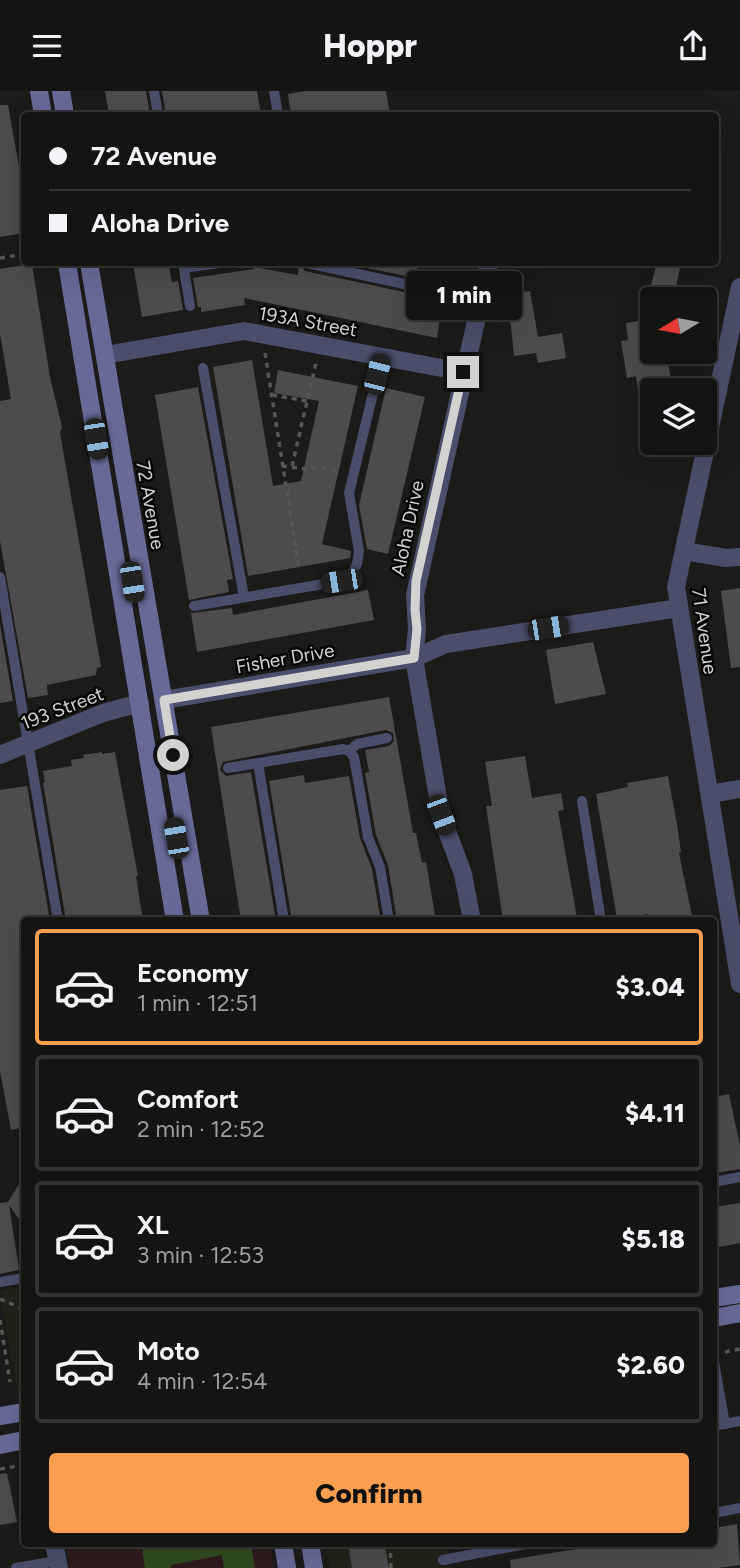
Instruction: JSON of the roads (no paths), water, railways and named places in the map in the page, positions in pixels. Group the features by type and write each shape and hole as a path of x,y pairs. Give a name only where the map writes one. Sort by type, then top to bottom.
{"main road":[{"path":"39,91 42,112"},
{"path":"61,91 64,112"},
{"path":"67,266 174,917"},
{"name":"72 Avenue","path":"89,266 198,917"},
{"path":"104,490 124,531 149,684 164,700"},
{"path":"139,703 155,718 184,885 197,917"},
{"path":"717,1298 740,1294"},
{"path":"717,1318 740,1314"},
{"path":"0,1416 21,1412"},
{"path":"0,1445 21,1441"},
{"path":"284,1547 288,1568"},
{"path":"311,1547 314,1568"}],"street":[{"name":"Aloha Drive","path":"470,917 463,874 441,815 414,658 417,629 415,610 416,581 488,266"},
{"name":"71 Avenue","path":"740,287 676,587 740,984"},
{"name":"193A Street","path":"104,355 244,331 463,372"},
{"path":"684,551 726,558 740,557"},
{"name":"Fisher Drive","path":"164,700 414,658 446,644 679,608"},
{"name":"193 Street","path":"0,755 103,713 139,703"},
{"path":"710,794 740,789"}],"lane":[{"path":"154,91 158,112"},
{"path":"274,91 278,112"},
{"path":"183,266 190,306"},
{"path":"321,266 464,297 476,303 477,309"},
{"path":"194,606 341,581 351,576 359,551 349,493 382,356"},
{"path":"203,368 244,597"},
{"path":"0,577 57,917"},
{"path":"349,751 357,744 387,738"},
{"path":"228,768 343,749 349,751 354,757 368,837 380,867 388,917"},
{"path":"258,763 283,917"},
{"path":"582,801 600,917"},
{"path":"717,1181 740,1177"},
{"path":"0,1282 21,1278"},
{"path":"717,1394 720,1425 740,1421"},
{"path":"717,1512 740,1508"},
{"path":"443,1560 508,1547"},
{"path":"16,1568 57,1557"}]}
